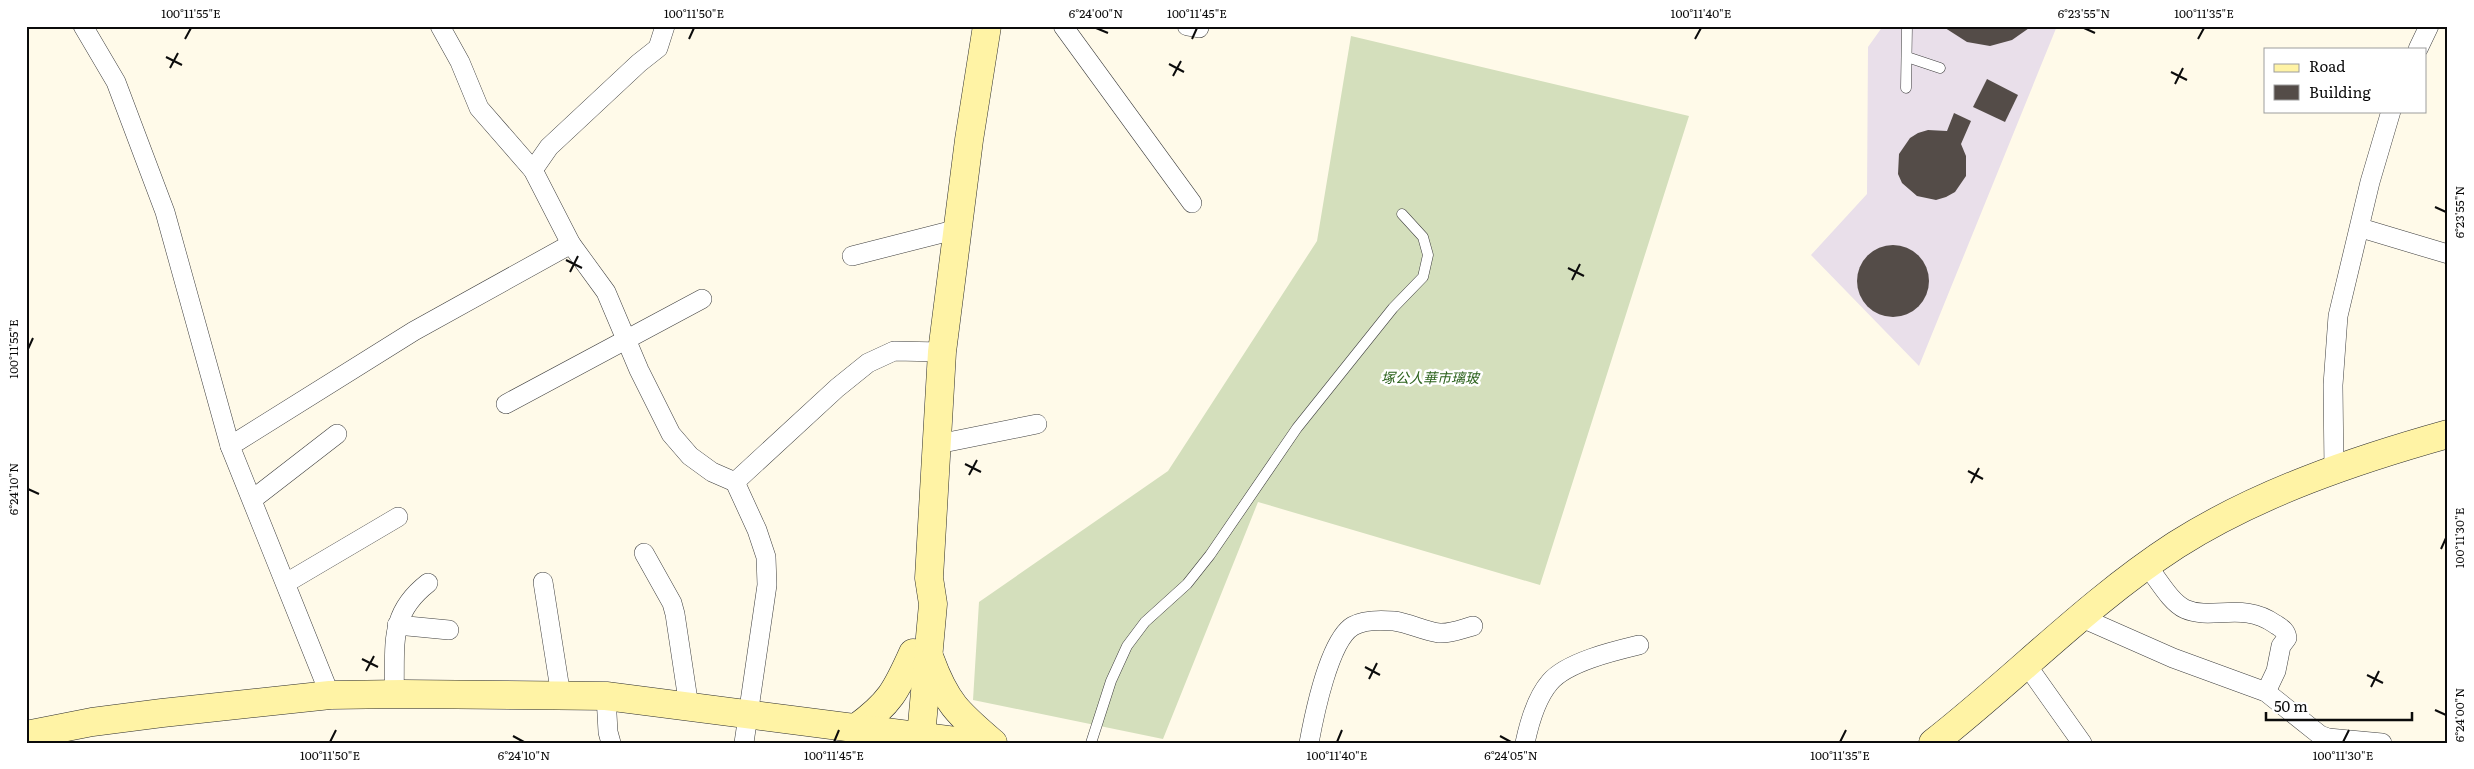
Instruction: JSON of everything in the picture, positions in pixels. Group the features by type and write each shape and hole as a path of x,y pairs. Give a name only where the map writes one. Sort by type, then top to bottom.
{"main road":[{"path":"913,735 921,654 919,603 928,586 938,444 942,352 987,26"},
{"path":"1933,743 2080,617 2147,566 2213,523 2290,487 2410,445 2448,434"},
{"path":"856,728 889,701 921,654"},
{"path":"921,654 949,702 993,743"},
{"path":"26,735 92,722 330,695 394,694 606,696 971,743"}],"street":[{"path":"83,26 116,82 165,212 230,446 253,499 330,695"},
{"path":"440,26 460,62 479,108 533,170 571,244 606,292 625,340 671,434 690,456 712,472 735,482 757,530 766,557 767,585 750,715 744,743"},
{"path":"533,170 549,147 658,48 665,26"},
{"path":"1063,26 1192,203"},
{"path":"2419,48 2430,26"},
{"path":"2334,471 2333,384 2338,316 2372,174 2391,112"},
{"path":"2360,228 2448,254"},
{"path":"852,256 958,229"},
{"path":"230,446 414,331 571,244"},
{"path":"506,404 702,299"},
{"path":"735,482 836,388 868,363 894,351 942,352"},
{"path":"938,444 1037,424"},
{"path":"253,499 337,434"},
{"path":"286,583 398,517"},
{"path":"644,553 672,603 688,707"},
{"path":"2147,566 2175,601 2187,610 2241,611 2271,621 2284,630 2287,638 2280,646 2276,671 2266,692"},
{"path":"543,582 561,696"},
{"path":"394,694 397,625 404,607 412,596 428,583"},
{"path":"2080,617 2174,658 2266,692 2320,735 2334,739 2382,743"},
{"path":"1309,743 1315,712 1329,665 1337,644 1351,626 1369,621 1394,621 1439,633 1473,626"},
{"path":"397,625 449,630"},
{"path":"1525,743 1535,711 1550,682 1562,671 1639,645"},
{"path":"2026,664 2082,743"},
{"path":"606,696 608,732 611,743"}],"lane":[{"path":"1906,88 1907,26"},
{"path":"1906,57 1940,68"},
{"path":"1091,743 1110,681 1127,646 1145,622 1187,584 1210,555 1296,428 1393,308 1423,278 1428,255 1423,237 1402,214"}],"shaded area":[{"path":"1883,26 2057,26 1919,366 1811,255 1867,194 1868,47"}],"green space":[{"name":"塚公人華市璃玻","path":"1351,36 1689,116 1540,585 1258,502 1163,739 973,700 979,602 1168,471 1317,241"}],"building":[{"path":"1942,26 2032,26 2012,40 1990,46 1967,42"},
{"path":"1987,79 2018,95 2005,122 1973,107"},
{"path":"1954,113 1971,121 1961,144 1966,156 1966,176 1955,192 1946,197 1936,200 1917,196 1902,183 1898,174 1899,154 1910,138 1918,133 1928,130 1947,131"},
{"path":"1893,245 1913,251 1923,261 1929,281 1923,301 1913,311 1893,317 1873,311 1863,301 1857,281 1863,261 1873,251"}]}
